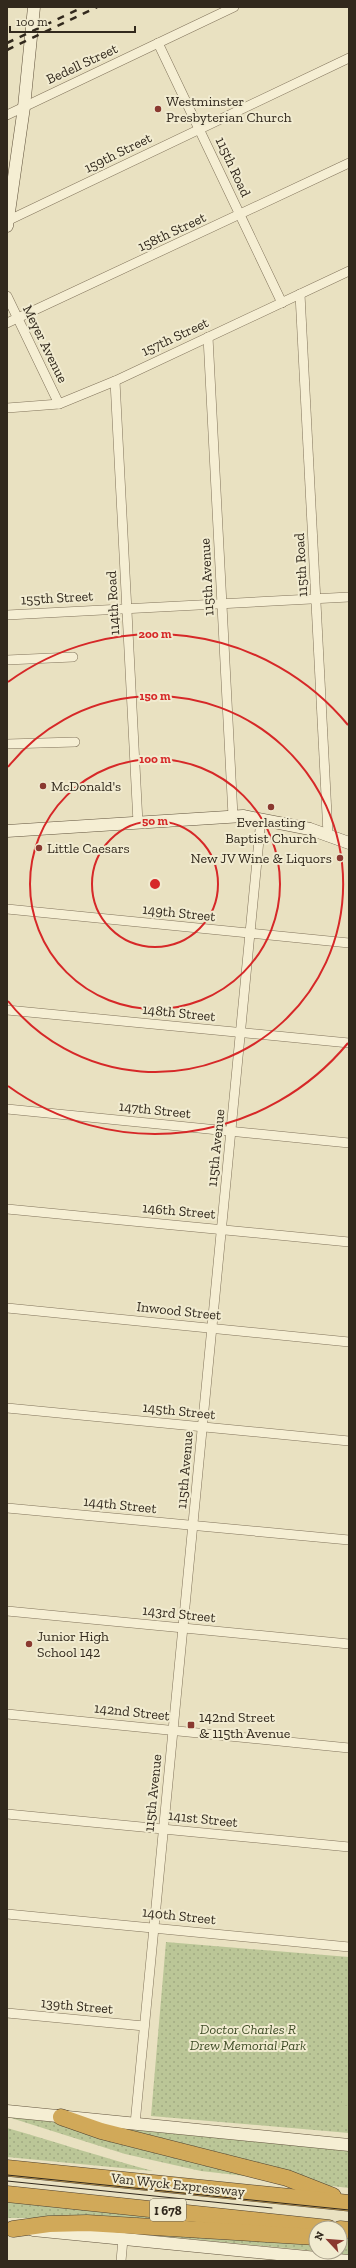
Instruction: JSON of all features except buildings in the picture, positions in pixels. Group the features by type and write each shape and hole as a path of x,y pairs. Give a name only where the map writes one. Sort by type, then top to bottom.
{"highway":[{"path":"62,2117 102,2131 287,2178 349,2203"},
{"name":"Van Wyck Expressway","path":"7,2168 349,2203"},
{"name":"Van Wyck Expressway","path":"7,2194 308,2226"},
{"path":"10,2228 49,2224 87,2223 308,2237"}],"main road":[{"path":"7,223 24,107 34,7"},
{"path":"7,831 233,816 261,819 328,834 349,843"},
{"path":"7,2111 349,2145"},
{"path":"10,2228 348,2261"}],"street":[{"name":"Bedell Street","path":"7,115 234,7"},
{"name":"115th Road","path":"158,43 282,303"},
{"name":"159th Street","path":"7,223 199,129 349,58"},
{"name":"158th Street","path":"7,323 18,320 349,163"},
{"name":"157th Street","path":"7,408 59,404 115,381 349,271"},
{"name":"115th Road","path":"300,294 328,834"},
{"name":"Meyer Avenue","path":"7,296 59,404"},
{"name":"115th Avenue","path":"208,337 233,816"},
{"name":"114th Road","path":"115,381 138,823"},
{"name":"155th Street","path":"7,615 349,597"},
{"path":"7,660 73,657"},
{"path":"7,744 75,742"},
{"name":"115th Avenue","path":"135,2124 194,1526 261,819"},
{"name":"149th Street","path":"7,909 349,943"},
{"name":"148th Street","path":"7,1010 349,1043"},
{"name":"147th Street","path":"7,1109 349,1143"},
{"name":"146th Street","path":"7,1209 349,1242"},
{"name":"Inwood Street","path":"7,1308 349,1342"},
{"name":"145th Street","path":"7,1408 349,1441"},
{"name":"144th Street","path":"7,1508 349,1540"},
{"name":"143rd Street","path":"7,1611 349,1644"},
{"name":"142nd Street","path":"7,1714 349,1748"},
{"name":"141st Street","path":"7,1814 349,1847"},
{"name":"140th Street","path":"7,1914 349,1947"},
{"name":"139th Street","path":"7,2013 144,2026"},
{"path":"121,2261 123,2239"}],"green space":[{"name":"Doctor Charles R Drew Memorial Park","path":"166,1942 349,1957 349,2133 151,2116"},
{"path":"343,2084 349,2085 349,2104 342,2104"},
{"path":"341,2105 349,2106 349,2126 340,2125"},
{"path":"8,2117 349,2150 349,2188 201,2171 125,2154"},
{"path":"7,2128 116,2161 153,2171 7,2157"},
{"path":"7,2197 201,2218 7,2218"},
{"path":"119,2232 308,2235 308,2250"},
{"path":"348,2238 349,2238 348,2255"}],"tram line":[{"path":"7,2175 349,2210"},
{"path":"7,2181 272,2208"}],"railway":[{"path":"7,43 83,7"},
{"path":"7,50 97,7"}],"place":[{"name":"Westminster Presbyterian Church","path":"158,109"},
{"name":"McDonald's","path":"43,786"},
{"name":"Everlasting Baptist Church","path":"271,807"},
{"name":"Little Caesars","path":"39,848"},
{"name":"New JV Wine & Liquors","path":"340,858"},
{"name":"Junior High School 142","path":"29,1644"},
{"name":"142nd Street & 115th Avenue","path":"191,1725"}]}
